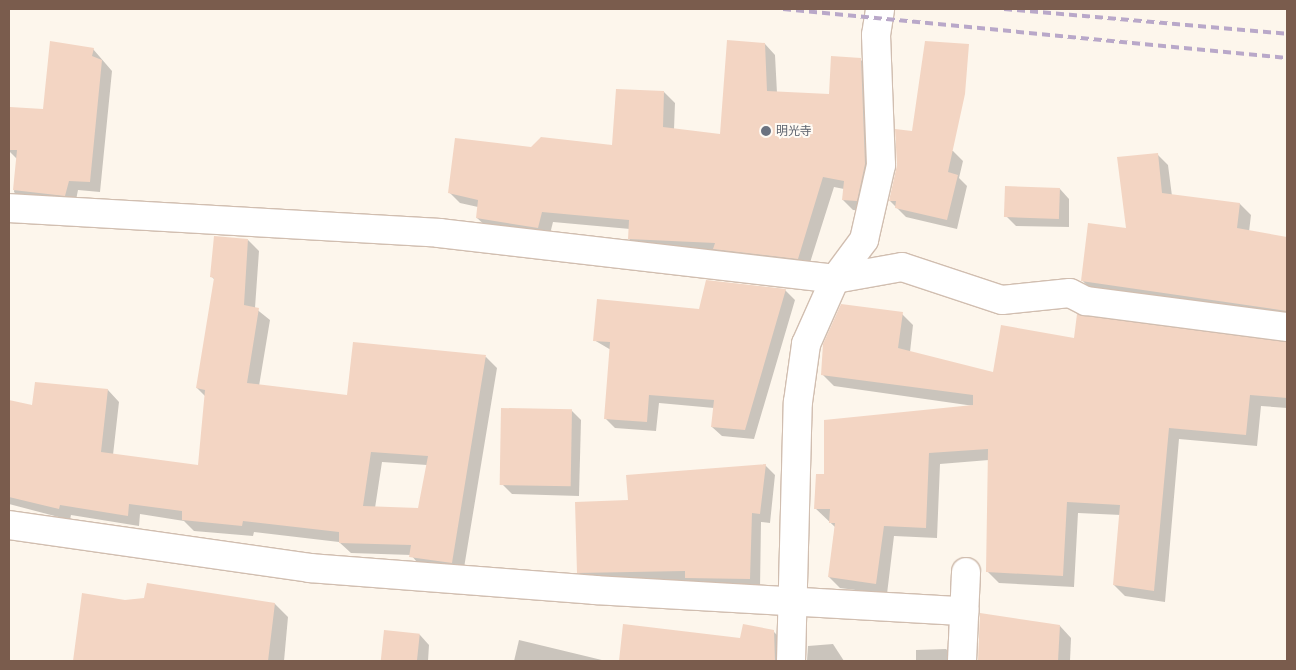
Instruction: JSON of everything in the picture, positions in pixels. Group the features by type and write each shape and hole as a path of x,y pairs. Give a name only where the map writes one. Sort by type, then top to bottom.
{"street":[{"path":"791,661 798,402 806,344 835,279 864,240 881,165 876,35 880,9"},
{"path":"9,208 439,233 835,279 902,267 1002,300 1070,293 1086,301 1287,327"},
{"path":"9,525 310,568 964,611"},
{"path":"962,661 966,572"}],"building":[{"path":"727,40 765,43 767,91 829,94 831,56 861,58 865,164 857,201 842,200 844,181 823,177 798,259 713,249 715,243 628,239 629,220 542,212 538,228 476,218 478,200 448,193 455,138 531,147 541,137 612,145 616,89 664,91 663,127 720,134"},
{"path":"50,41 94,48 92,56 102,60 90,182 69,181 65,196 13,190 17,150 9,150 10,107 43,109"},
{"path":"925,41 969,44 965,94 948,172 958,175 947,220 895,208 896,201 889,201 897,165 895,129 912,131"},
{"path":"1158,153 1162,193 1240,203 1237,228 1287,237 1287,311 1081,281 1088,223 1126,228 1117,157"},
{"path":"1005,186 1060,188 1059,219 1004,217"},
{"path":"214,236 248,239 244,305 259,308 247,383 347,395 353,342 486,355 452,563 409,557 411,545 339,543 339,532 243,521 242,526 182,520 182,511 129,504 128,516 60,505 59,509 9,497 9,400 32,405 35,382 108,389 101,452 198,465 205,390 196,388 214,278 210,277","holes":["371,452 428,456 418,508 363,506"]},
{"path":"706,280 786,289 745,430 711,427 714,400 649,395 647,422 604,419 610,342 593,341 597,299 699,309"},
{"path":"841,304 903,312 898,348 993,372 1001,325 1074,338 1077,314 1287,342 1287,398 1250,395 1246,435 1169,428 1154,591 1113,585 1120,505 1067,502 1063,576 986,572 988,449 929,453 926,528 884,526 876,584 828,577 835,523 829,523 830,509 814,509 816,474 824,474 824,420 973,405 973,395 821,375 823,344"},
{"path":"501,408 572,409 571,486 500,485"},
{"path":"766,464 760,514 752,513 750,579 685,578 685,571 577,573 575,502 628,500 626,475"},
{"path":"147,583 275,603 268,661 73,661 82,593 125,600 144,598"},
{"path":"980,613 1060,625 1058,661 978,661"},
{"path":"623,624 740,638 743,624 774,630 775,661 619,661"},
{"path":"384,630 420,634 417,661 381,661"}],"railway":[{"path":"783,9 1287,58"},
{"path":"1004,9 1287,34"}],"place":[{"name":"明光寺","path":"766,131"}]}
